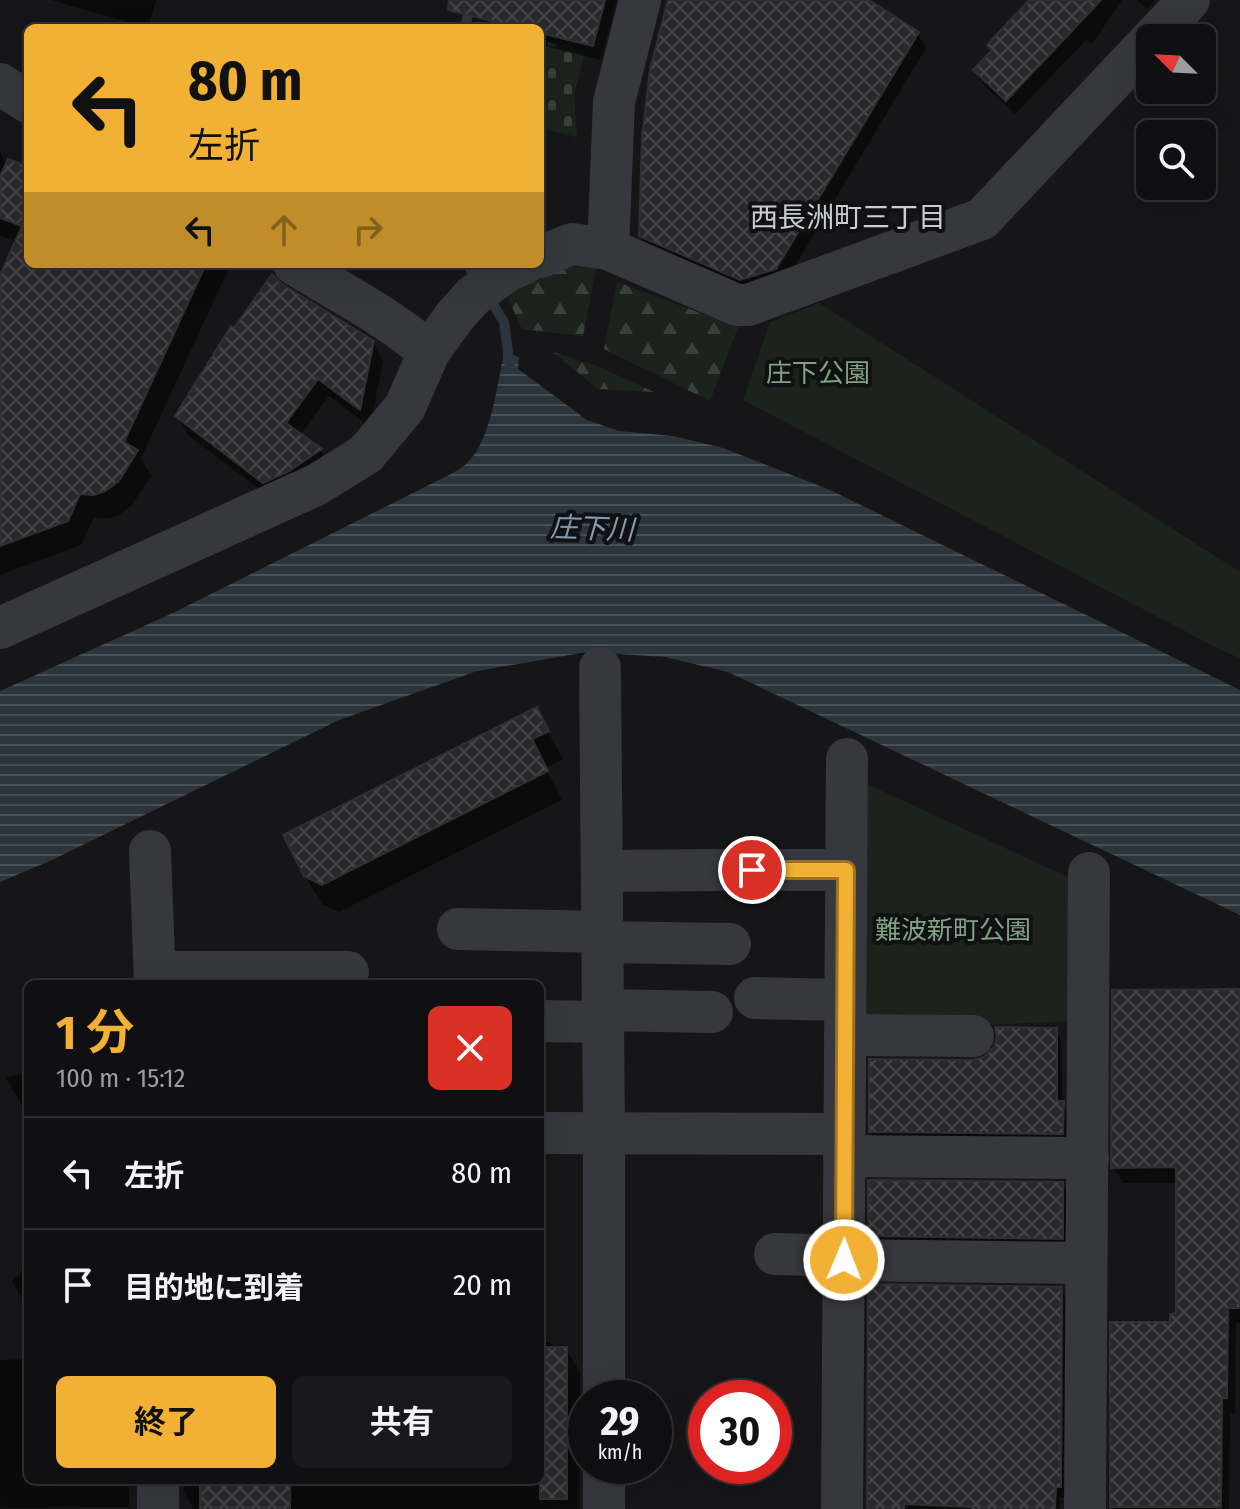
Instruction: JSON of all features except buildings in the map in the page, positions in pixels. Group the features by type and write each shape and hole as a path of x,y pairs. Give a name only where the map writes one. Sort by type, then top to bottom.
{"street":[{"path":"608,249 614,102 640,0"},
{"path":"1166,24 1189,0"},
{"path":"544,255 572,244 608,249 737,305 748,305 982,219 1136,56"},
{"path":"0,84 24,99"},
{"path":"300,268 412,337 429,352"},
{"path":"0,628 316,485 366,454 405,407 429,352 455,316 473,296 517,268"},
{"path":"600,668 604,1380"},
{"path":"842,1509 847,759"},
{"path":"150,851 155,978 348,972"},
{"path":"602,871 846,870"},
{"path":"1085,1509 1089,873"},
{"path":"458,929 730,944"},
{"path":"755,998 845,1017 973,1036"},
{"path":"544,1021 712,1012"},
{"path":"544,1133 604,1132 1088,1158"},
{"path":"775,1254 1086,1263"},
{"path":"158,1484 158,1509"},
{"path":"604,1484 604,1509"}],"green space":[{"path":"544,41 585,51 574,95 577,137 544,129"},
{"path":"549,266 596,268 583,336 522,329 506,294"},
{"path":"617,282 738,327 710,401 604,349"},
{"name":"庄下公園","path":"819,303 1240,572 1240,658 743,400 770,322"},
{"path":"553,352 597,366 654,392 598,389"},
{"name":"難波新町公園","path":"854,778 1070,878 1071,1021 856,1031"}],"water":[{"name":"庄下川","path":"504,353 519,357 518,369 587,420 619,431 673,436 723,448 830,490 1240,690 1240,915 728,672 665,657 587,652 477,671 339,720 52,860 0,882 0,691 173,613 461,468 474,455 487,428"}],"waterway":[{"path":"466,24 471,0"},
{"path":"470,268 479,283"},
{"path":"488,296 504,322 510,367"}],"district":[{"name":"西長洲町三丁目","path":"848,217"}],"route":[{"path":"752,870 846,870 844,1260"}]}
